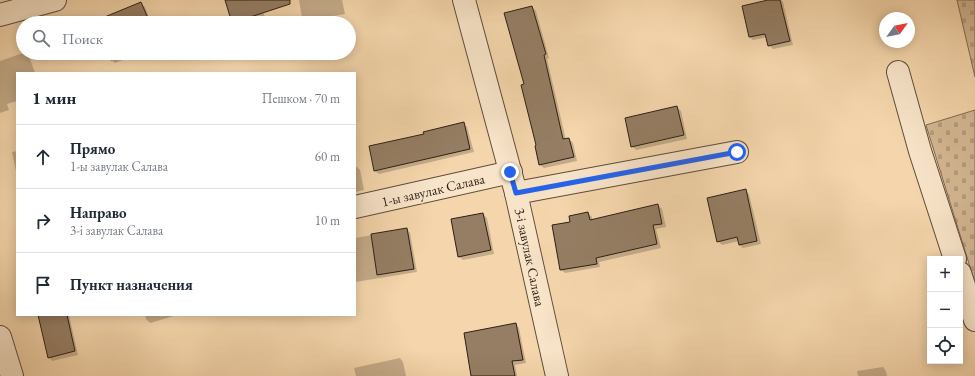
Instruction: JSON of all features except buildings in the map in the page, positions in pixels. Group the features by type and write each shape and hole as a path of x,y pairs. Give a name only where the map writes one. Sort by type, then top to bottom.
{"street":[{"path":"0,15 55,0"},
{"name":"3-і завулак Салава","path":"464,0 516,193 557,376"},
{"path":"898,72 920,150 954,256"},
{"path":"516,193 737,152"},
{"name":"1-ы завулак Салава","path":"356,207 510,172"},
{"path":"963,282 975,320"},
{"path":"0,337 12,376"}],"green space":[{"path":"957,0 975,0 975,77"},
{"path":"975,110 975,283 926,125"}],"route":[{"path":"510,172 516,193 737,152"}]}
